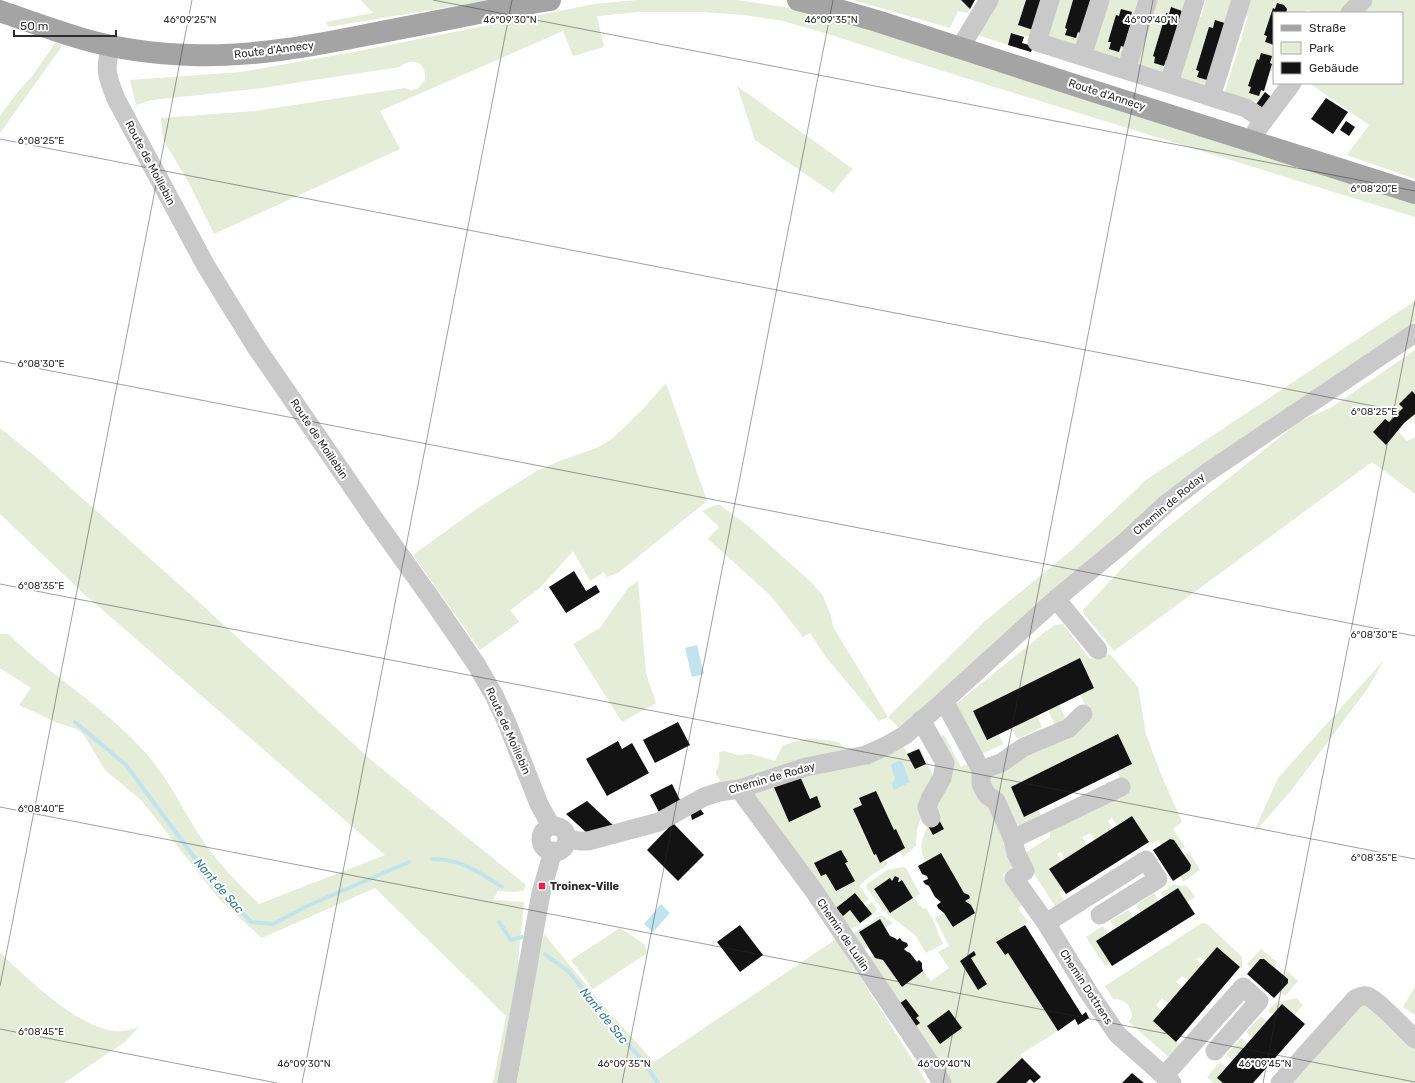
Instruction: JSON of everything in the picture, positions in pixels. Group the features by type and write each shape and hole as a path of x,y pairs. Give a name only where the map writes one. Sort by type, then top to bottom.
{"main road":[{"name":"Route d'Annecy","path":"0,11 84,40 110,46 190,55 240,54 320,44 550,0"},
{"name":"Route d'Annecy","path":"798,0 835,9 960,48 1415,193"}],"street":[{"path":"960,48 989,0"},
{"path":"1050,0 1037,42 1246,108 1264,120"},
{"path":"1082,56 1100,0"},
{"path":"1126,70 1148,0"},
{"path":"1169,83 1195,0"},
{"path":"1211,97 1241,0"},
{"path":"1351,12 1363,0"},
{"name":"Route de Moillebin","path":"110,46 106,68 107,77 116,99 206,266 265,360 476,664 494,695 507,722 538,804 551,826 556,826 565,832 560,845"},
{"path":"1250,140 1291,84"},
{"name":"Chemin de Roday","path":"560,845 579,841 588,841 659,822 704,797 719,792 739,789 806,767 866,755 905,735 1056,599 1126,541 1166,504 1208,472 1415,333"},
{"path":"1056,599 1098,650"},
{"path":"944,701 981,770 981,784 988,795 996,801 1013,839 1121,787"},
{"path":"981,770 1001,763 1024,747 1068,728 1083,714"},
{"path":"921,720 945,763 942,778 930,799 927,808 931,818"},
{"name":"Chemin de Lullin","path":"739,789 814,891 942,1083"},
{"name":"Chemin Dottrens","path":"1013,839 1016,853 1025,871 1014,878 1041,917 1085,1001 1117,1034 1168,1079"},
{"path":"507,1083 541,893 560,845"},
{"path":"1041,917 1146,860 1158,879 1100,915"},
{"path":"1168,1079 1243,986 1259,1001 1215,1051"},
{"path":"1280,1083 1355,999 1360,996 1367,996 1375,1002 1415,1039"}],"green space":[{"path":"361,0 491,0 328,27 326,22 373,13"},
{"path":"637,0 737,0 791,8 822,15 1415,201 1415,217 783,21 744,15 701,12 639,12 597,16 604,47 573,56 563,31 380,111 400,149 214,234 190,185 163,139 161,118 255,111 405,88 411,90 417,89 425,80 424,69 418,63 409,62 400,67 255,89 151,100 136,105 130,80 241,72 359,51 594,4"},
{"path":"853,0 961,0 970,9 968,13 958,11 950,28"},
{"path":"995,0 1026,0 1018,25 1033,30 1031,37 1011,33 1008,45 974,34"},
{"path":"1056,0 1073,0 1069,14 1085,19 1077,42 1073,48 1049,41 1045,34"},
{"path":"1104,0 1138,0 1121,55 1116,62 1092,54"},
{"path":"1154,0 1187,0 1178,31 1162,27 1157,42 1173,47 1166,74 1137,64"},
{"path":"1206,0 1236,0 1210,86 1184,82 1179,77 1196,18 1201,17"},
{"path":"1248,0 1353,0 1341,12 1310,12 1308,10 1306,12 1273,12 1273,24 1268,22 1264,35 1267,36 1265,42 1273,45 1273,71 1270,71 1264,91 1265,92 1258,102 1225,92 1248,16 1243,15"},
{"path":"1369,0 1415,0 1415,179 1347,155 1369,125 1310,84 1403,84 1403,12 1358,12"},
{"path":"56,42 62,46 0,133 0,116 33,75"},
{"path":"737,86 853,169 833,193 755,140"},
{"path":"1415,301 1415,321 1405,331 1221,455 900,729 888,717 985,621 1073,549 1146,480"},
{"path":"1415,350 1415,418 1411,416 1398,431 1407,441 1415,437 1415,494 1372,462 1114,651 1084,614 1083,610 1126,564 1163,531 1300,421 1332,407"},
{"path":"666,383 707,501 618,573 607,577 604,572 590,581 573,551 540,588 510,610 519,622 480,650 413,555 478,508 535,472 557,462 599,447 613,438 643,409"},
{"path":"0,428 37,458 200,603 371,760 526,885 524,890 516,892 498,891 493,900 524,902 518,962 522,963 499,1083 493,1083 506,1016 375,888 262,938 219,899 141,800 105,770 84,735 77,729 58,723 19,705 31,688 0,668 0,634 8,634 24,649 111,719 143,750 153,761 214,856 232,877 259,904 385,855 83,593 0,514"},
{"path":"715,505 720,505 747,525 811,582 823,596 831,616 833,627 888,717 879,721 826,657 810,633 803,637 771,596 708,539 719,527 702,511"},
{"path":"638,581 646,673 656,703 622,722 573,644 600,628 628,588"},
{"path":"1063,624 1090,659 1110,654 1138,687 1146,734 1160,772 1182,822 1173,829 1185,847 1181,850 1174,840 1170,839 1161,845 1158,840 1152,844 1149,842 1132,816 1117,825 1112,818 1108,821 1113,828 1095,840 1090,833 1082,837 1087,845 1065,859 1061,852 1057,854 1061,861 1050,869 1063,890 1059,893 1067,904 1057,909 1024,858 1025,853 1050,837 1050,830 1121,781 1117,771 1131,764 1117,735 1011,787 1024,817 1038,810 1043,819 1021,827 1010,819 986,778 1087,709 1080,695 1094,687 1081,658 973,711 987,740 999,735 1003,744 980,755 956,704 1045,632 1055,625"},
{"path":"1384,660 1368,688 1290,792 1253,834 1278,778"},
{"path":"1059,705 1066,719 1055,725 1048,710"},
{"path":"1037,716 1042,727 1017,739 1012,728"},
{"path":"944,735 961,767 971,763 1015,865 1002,875 1022,905 1018,908 1028,922 996,942 1005,955 1008,953 1058,1031 1021,1054 1022,1058 996,1083 950,1083 868,959 873,955 876,958 883,960 902,987 923,971 931,981 949,968 938,952 949,946 935,918 944,913 953,927 975,913 971,906 965,901 969,895 964,893 941,853 926,862 922,853 923,839 928,825 933,835 944,829 934,811 938,738"},
{"path":"809,738 838,742 849,752 716,786 720,780 716,773 719,762 719,752 724,751 738,755 751,754 775,761 783,745"},
{"path":"903,745 907,753 920,748 934,778 917,830 916,846 903,857 899,852 905,848 894,830 881,803 855,815 874,855 876,854 880,863 885,860 887,865 859,886 869,899 863,904 855,893 836,908 843,916 850,910 856,918 868,909 865,906 872,902 877,909 868,919 849,930 752,800 755,792"},
{"path":"1189,852 1200,870 1183,882 1180,876 1184,855"},
{"path":"903,867 906,868 920,894 914,898 923,909 926,908 933,920 943,944 926,953 916,936 883,910 866,887 867,884 887,870","holes":["890,878 892,881 899,882 902,880 913,898 890,913 874,889"]},
{"path":"1173,885 1187,886 1195,897 1187,902 1163,897 1161,893"},
{"path":"1154,893 1159,901 1140,912 1136,905"},
{"path":"1128,910 1133,917 1115,928 1110,921"},
{"path":"881,915 893,923 885,928 879,919 859,932 868,947 863,950 853,934"},
{"path":"1202,923 1207,924 1242,957 1242,969 1217,947 1205,961 1201,957 1196,959 1202,965 1189,981 1182,976 1176,982 1183,988 1168,1004 1162,998 1156,1005 1162,1011 1154,1022 1183,1047 1172,1060 1129,1022 1132,1016 1128,1005 1124,1001 1113,999 1105,986"},
{"path":"1103,926 1107,933 1096,941 1110,963 1105,966 1086,937"},
{"path":"620,928 644,944 647,953 593,989 571,960"},
{"path":"544,934 601,1003 654,1062 836,939 927,1083 517,1083 536,969"},
{"path":"1261,949 1277,962 1274,967 1264,959 1260,959 1252,968 1247,964"},
{"path":"0,953 24,976 54,1000 85,1021 100,1028 115,1031 125,1031 139,1027 126,1041 64,1083 0,1083"},
{"path":"1287,971 1298,981 1285,996 1280,992 1288,983 1288,979 1284,975"},
{"path":"1415,987 1415,1015 1403,1007"},
{"path":"1296,998 1303,1005 1294,1015 1282,1004 1273,1014 1268,1011 1276,1003"},
{"path":"1359,1005 1368,1005 1415,1047 1415,1083 1291,1083"},
{"path":"1261,1016 1267,1021 1252,1038 1246,1032"},
{"path":"1241,1038 1247,1043 1232,1060 1226,1055"},
{"path":"1220,1062 1226,1067 1217,1078 1223,1083 1214,1083 1207,1077"}],"water":[{"path":"697,645 704,674 692,677 685,648"},
{"path":"899,761 902,762 910,782 894,790 892,784 895,778 891,766"},
{"path":"661,904 670,913 653,932 644,924"}],"building":[{"path":"961,0 975,0 970,9"},
{"path":"1026,0 1043,0 1033,30 1018,25"},
{"path":"1073,0 1091,0 1080,33 1078,32 1076,38 1065,35 1067,29 1065,28"},
{"path":"1277,3 1284,5 1287,9 1286,12 1273,12 1273,45 1265,42 1267,36 1264,35 1273,8 1275,9"},
{"path":"1171,7 1182,11 1169,61 1166,60 1164,66 1154,63 1155,57 1153,56 1166,13 1169,14"},
{"path":"1121,9 1132,12 1130,19 1132,20 1124,47 1121,46 1119,52 1109,49 1111,42 1108,42 1116,15 1119,16"},
{"path":"1215,20 1228,24 1207,80 1197,77 1199,71 1196,70 1209,27 1213,28"},
{"path":"1011,33 1024,37 1022,43 1033,46 1031,52 1008,45"},
{"path":"1261,53 1272,56 1270,63 1272,64 1264,91 1261,90 1259,96 1249,93 1251,87 1248,86 1257,59 1259,60"},
{"path":"1265,92 1274,99 1264,113 1255,106"},
{"path":"1326,98 1348,112 1333,134 1311,119"},
{"path":"1346,121 1355,127 1349,136 1340,130"},
{"path":"1412,391 1415,394 1415,414 1404,423 1386,445 1373,432 1385,419 1389,422 1403,408 1399,404"},
{"path":"574,571 586,591 596,585 600,592 566,613 549,587"},
{"path":"1080,658 1094,688 987,740 973,711"},
{"path":"678,722 690,745 655,763 643,740"},
{"path":"1118,734 1132,764 1024,817 1011,787"},
{"path":"618,741 622,749 632,743 649,773 607,796 586,759"},
{"path":"919,749 926,764 915,769 907,754"},
{"path":"799,774 810,799 817,796 821,807 789,822 773,785"},
{"path":"672,784 681,802 660,814 650,795"},
{"path":"876,791 894,830 896,829 905,848 880,863 876,854 874,855 853,809 862,805 859,798"},
{"path":"587,801 615,827 588,834 566,814"},
{"path":"699,807 704,814 692,820 690,811"},
{"path":"1132,816 1149,842 1066,894 1049,869"},
{"path":"938,818 944,829 933,835 927,824"},
{"path":"673,823 704,855 678,881 647,850"},
{"path":"1170,839 1174,840 1191,865 1190,870 1173,881 1153,850"},
{"path":"841,850 848,862 845,863 855,881 836,891 826,874 821,876 814,863"},
{"path":"941,853 964,893 969,895 970,898 965,901 971,905 975,913 953,927 944,913 938,908 937,905 941,902 935,897 929,886 923,881 928,879 927,876 922,874 918,866"},
{"path":"895,876 899,878 898,882 902,880 913,898 890,913 874,889 890,878 892,881"},
{"path":"1178,888 1195,914 1112,966 1096,941"},
{"path":"855,893 872,914 860,923 850,910 843,916 836,908"},
{"path":"880,919 890,936 897,940 900,938 902,941 907,943 908,946 904,949 910,953 917,962 919,960 922,963 923,971 902,987 883,960 875,958 859,932"},
{"path":"740,925 763,955 740,972 717,942"},
{"path":"1025,925 1082,1015 1086,1012 1089,1018 1078,1025 1075,1019 1058,1031 1008,953 1005,955 996,942"},
{"path":"1217,947 1240,967 1176,1042 1153,1021"},
{"path":"974,951 976,955 971,958 987,984 978,990 960,961"},
{"path":"1260,959 1264,959 1288,979 1288,983 1274,998 1247,974"},
{"path":"906,999 919,1016 916,1018 920,1023 913,1028 896,1006"},
{"path":"1282,1004 1305,1024 1253,1083 1223,1083 1217,1078"},
{"path":"949,1010 962,1028 940,1044 927,1026"},
{"path":"1022,1058 1041,1077 1034,1083 1030,1079 1026,1083 996,1083"},
{"path":"1132,1073 1144,1083 1122,1083"}],"waterway":[{"name":"Nant de Sac","path":"75,722 126,765 211,880 251,922 273,924 307,906 409,862"},
{"name":"Nant de Sac","path":"433,859 452,861 469,867 502,887"},
{"name":"Nant de Sac","path":"499,922 511,940 522,937"},
{"name":"Nant de Sac","path":"545,954 569,972 642,1060 658,1083"}],"place":[{"name":"Troinex-Ville","path":"542,886"}]}
